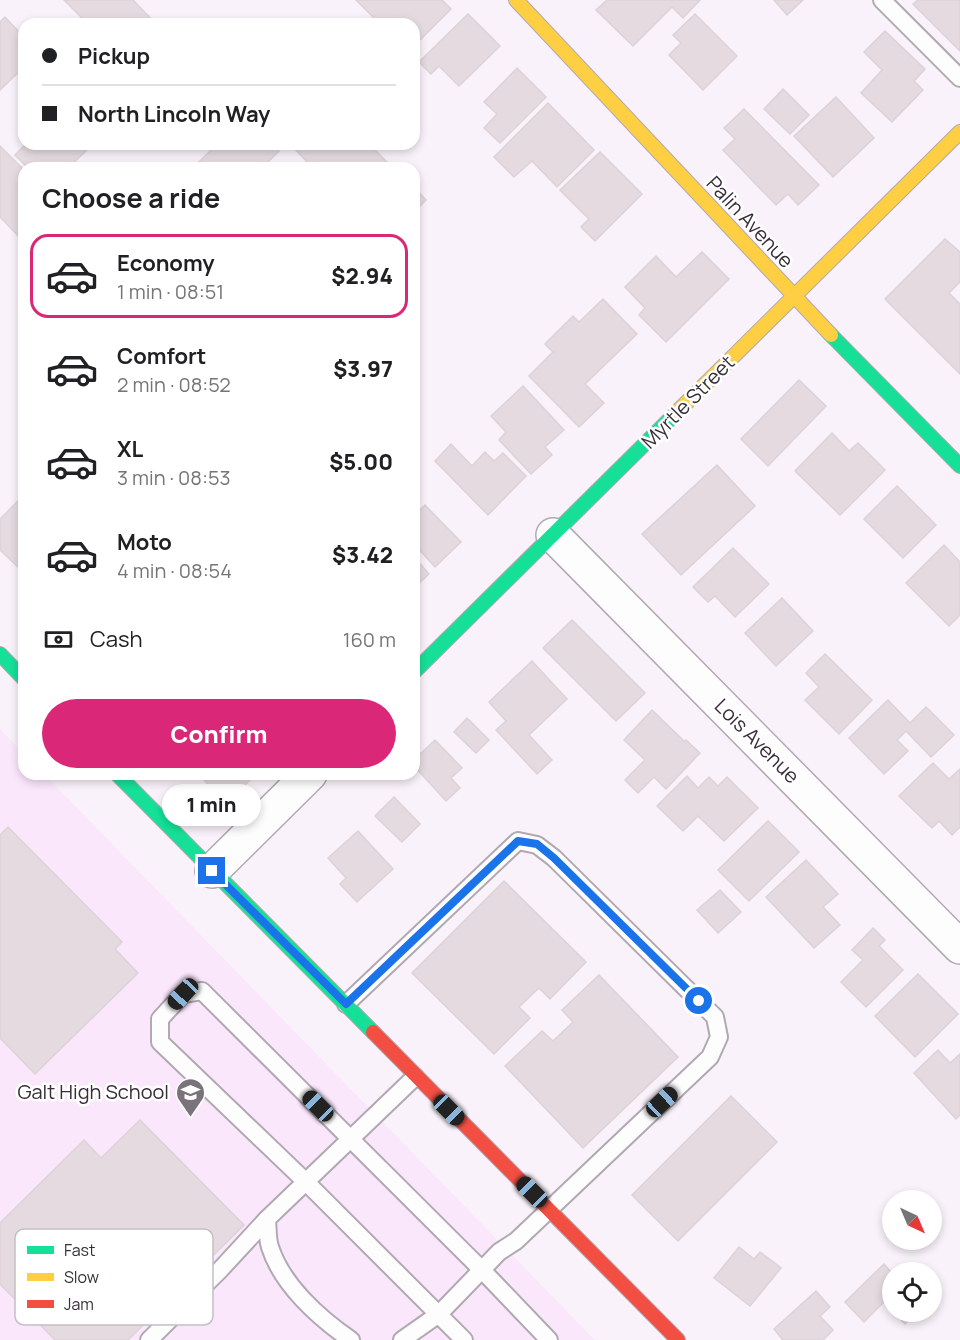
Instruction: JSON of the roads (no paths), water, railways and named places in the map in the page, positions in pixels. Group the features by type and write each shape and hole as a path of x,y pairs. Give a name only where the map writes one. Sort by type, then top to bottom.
{"street":[{"name":"Palin Avenue","path":"516,0 794,298 960,466"},
{"name":"Myrtle Street","path":"420,666 960,132"},
{"name":"Lois Avenue","path":"553,535 960,947"},
{"path":"2,660 18,674"},
{"path":"123,780 678,1340"},
{"path":"212,871 304,780"}],"lane":[{"path":"882,0 960,78"},
{"path":"346,1004 518,841 537,844 554,858 715,1017 719,1037 710,1057 516,1241 499,1252 439,1314 402,1340"},
{"path":"465,1340 306,1182 160,1042 160,1019 183,994 202,992 482,1270 549,1340"},
{"path":"213,1277 267,1219 416,1077"},
{"path":"267,1219 269,1245 281,1274 325,1323 351,1340"},
{"path":"149,1340 164,1325"}],"place":[{"name":"Galt High School","path":"190,1118"}]}
